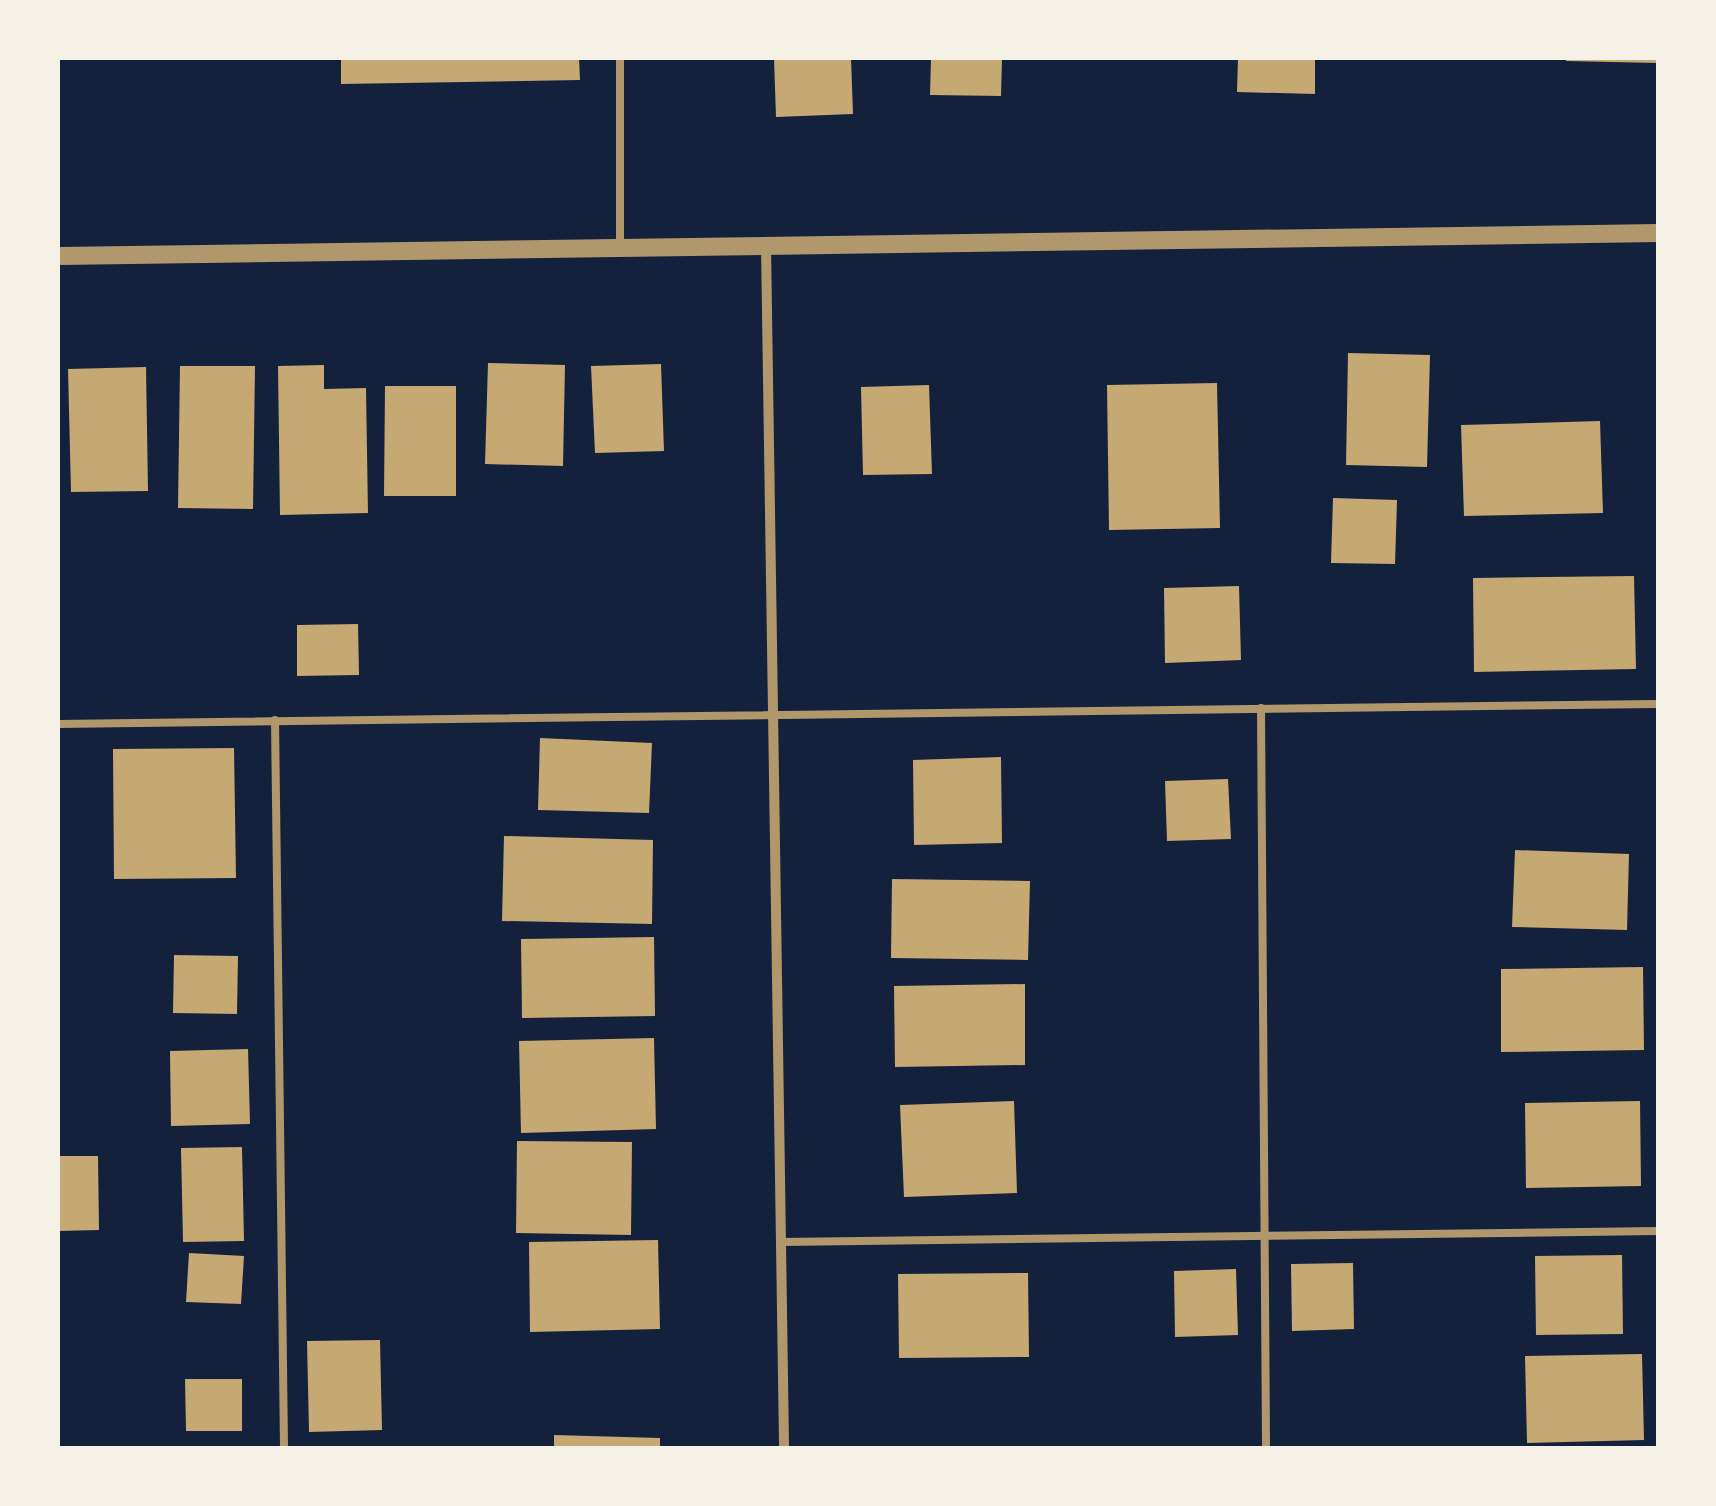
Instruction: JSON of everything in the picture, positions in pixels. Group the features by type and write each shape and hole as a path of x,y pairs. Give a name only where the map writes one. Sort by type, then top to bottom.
{"street":[{"path":"58,256 1658,232"},
{"path":"766,243 784,1448"}],"lane":[{"path":"620,58 620,246"},
{"path":"58,724 774,710 1658,704"},
{"path":"1261,708 1266,1448"},
{"path":"275,720 284,1448"},
{"path":"781,1242 1264,1241 1658,1231"}],"building":[{"path":"341,58 579,58 580,80 341,84"},
{"path":"774,58 851,58 853,114 776,117"},
{"path":"931,58 1002,58 1001,96 930,95"},
{"path":"1238,58 1315,58 1315,94 1237,92"},
{"path":"1658,58 1658,63 1566,61"},
{"path":"1348,353 1430,355 1427,467 1346,465"},
{"path":"488,363 565,365 563,466 485,464"},
{"path":"661,364 664,451 595,453 591,366"},
{"path":"324,365 324,389 366,388 368,513 280,515 278,366"},
{"path":"180,366 255,366 253,509 178,508"},
{"path":"146,367 148,491 71,492 68,369"},
{"path":"1217,383 1220,528 1109,530 1107,385"},
{"path":"929,385 932,474 863,475 861,387"},
{"path":"385,386 456,386 456,496 384,496"},
{"path":"1600,421 1603,513 1464,516 1461,425"},
{"path":"1333,498 1397,500 1395,564 1331,563"},
{"path":"1634,576 1636,669 1474,672 1473,578"},
{"path":"1239,586 1241,660 1165,663 1164,588"},
{"path":"358,624 359,675 297,676 297,625"},
{"path":"540,738 652,743 649,813 538,810"},
{"path":"234,748 236,878 114,879 113,749"},
{"path":"1001,757 1002,843 914,845 913,760"},
{"path":"1228,779 1231,839 1167,841 1165,781"},
{"path":"504,836 653,840 652,924 502,921"},
{"path":"1515,850 1629,854 1627,930 1512,927"},
{"path":"892,879 1030,881 1028,960 891,958"},
{"path":"654,937 655,1016 522,1018 521,939"},
{"path":"174,955 238,956 237,1014 173,1013"},
{"path":"1643,967 1644,1050 1501,1052 1501,969"},
{"path":"1025,984 1025,1065 895,1067 894,986"},
{"path":"654,1038 656,1129 521,1133 519,1041"},
{"path":"248,1049 250,1124 171,1126 170,1051"},
{"path":"1014,1101 1017,1193 904,1197 900,1105"},
{"path":"1640,1101 1641,1186 1526,1188 1525,1103"},
{"path":"517,1141 632,1142 631,1235 516,1233"},
{"path":"242,1147 244,1241 183,1242 181,1148"},
{"path":"58,1156 98,1156 99,1230 58,1231"},
{"path":"658,1240 660,1329 530,1332 529,1242"},
{"path":"189,1253 244,1256 241,1304 186,1302"},
{"path":"1622,1255 1623,1334 1536,1335 1535,1256"},
{"path":"1353,1263 1354,1329 1292,1331 1291,1264"},
{"path":"1236,1269 1238,1335 1175,1337 1174,1271"},
{"path":"1028,1273 1029,1357 899,1358 898,1274"},
{"path":"380,1340 382,1430 309,1432 307,1341"},
{"path":"1642,1354 1644,1440 1527,1443 1525,1356"},
{"path":"185,1379 242,1379 242,1431 186,1431"},
{"path":"554,1435 660,1438 660,1448 554,1448"}]}
